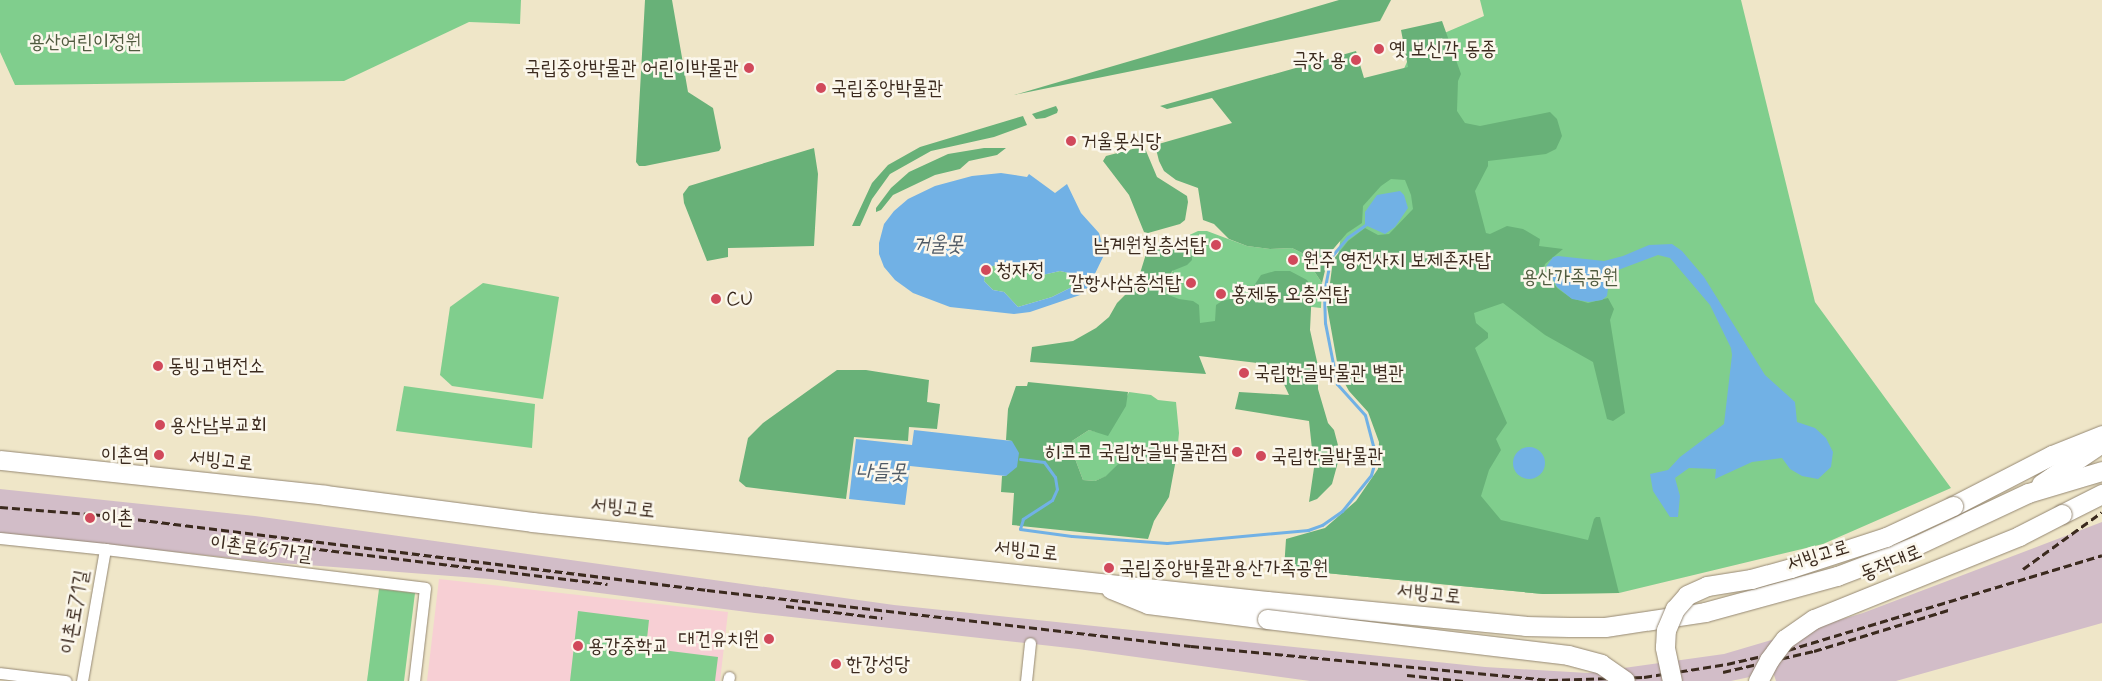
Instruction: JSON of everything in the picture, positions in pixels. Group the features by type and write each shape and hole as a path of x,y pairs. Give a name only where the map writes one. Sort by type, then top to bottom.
{"main road":[{"path":"1672,681 1665,647 1666,630 1675,609 1687,595 1707,586 1751,579 1791,568 1886,537 1953,506 2052,455 2102,435"},
{"name":"서빙고로","path":"2028,493 2102,442"},
{"name":"서빙고로","path":"0,460 325,495 532,522 1092,581 1515,625 1605,627 1705,612 1837,576 1915,546 2028,493 2102,471"},
{"name":"동작대로","path":"1758,681 1769,660 1785,640 1814,619 2019,536 2102,494"},
{"path":"1092,581 1148,604 1568,656 1601,664 1625,681"}],"street":[{"name":"이촌로65가길","path":"0,538 424,588 414,681"},
{"name":"이촌로71길","path":"82,681 105,549"},
{"path":"1026,681 1030,643"},
{"path":"0,673 66,681"}],"shaded area":[{"path":"0,489 255,516 894,605 1485,667 1588,673 1724,654 1863,613 2102,522 2102,623 1896,681 1776,681 1773,672 1731,681 1310,681 1078,649 755,613 490,579 268,562 0,533"},
{"name":"용강중학교","path":"439,579 728,612 720,681 427,681"}],"green space":[{"name":"용산어린이정원","path":"0,0 521,0 520,24 469,22 344,81 15,85 0,52"},
{"path":"645,0 672,0 688,92 713,108 721,148 719,151 645,166 639,166 636,162"},
{"path":"1339,0 1391,0 1380,21 1014,95"},
{"name":"용산가족공원","path":"1480,0 1741,0 1815,302 1951,488 1823,544 1619,593 1543,594 1284,569 1334,559 1391,456 1331,306 1346,200 1414,46 1484,16"},
{"path":"1442,21 1461,74 1458,81 1457,111 1465,123 1480,126 1550,112 1557,119 1562,136 1556,149 1546,154 1488,161 1488,166 1475,191 1486,233 1490,234 1507,226 1523,229 1540,239 1539,246 1563,249 1545,264 1544,268 1557,288 1571,298 1588,303 1608,298 1614,309 1610,320 1625,413 1613,421 1607,419 1593,362 1545,335 1503,303 1474,313 1476,323 1488,333 1488,338 1475,348 1507,423 1496,439 1501,450 1489,470 1481,496 1501,520 1588,540 1594,519 1600,517 1619,593 1543,594 1284,569 1286,539 1325,528 1356,501 1378,469 1379,442 1368,412 1349,391 1339,373 1327,306 1333,260 1348,241 1365,228 1378,235 1389,234 1413,209 1411,195 1405,180 1391,179 1381,186 1363,206 1362,223 1347,233 1329,254 1322,283 1302,253 1292,248 1270,249 1247,246 1229,239 1214,224 1203,220 1198,188 1176,180 1164,171 1155,145 1232,123 1212,98 1167,109 1160,106 1356,51 1364,78 1408,67 1401,30"},
{"path":"1056,106 1057,113 1045,118 1036,119 1032,114"},
{"path":"1023,116 1027,125 994,137 931,151 890,174 872,199 860,226 852,226 872,183 888,165 920,147"},
{"path":"1144,146 1157,177 1187,196 1188,202 1185,220 1180,224 1148,233 1144,232 1129,195 1103,161 1106,156"},
{"path":"814,148 818,174 814,246 728,248 728,257 707,261 684,203 683,194 689,186"},
{"path":"984,148 1006,148 997,155 969,161 960,169 935,175 893,195 881,210 876,212 876,208 891,188 909,172 948,154"},
{"path":"1198,231 1207,231 1247,246 1270,249 1292,248 1302,253 1322,283 1321,308 1303,306 1218,327 1159,321 1181,239"},
{"path":"1186,237 1191,248 1192,260 1187,265 1172,271 1166,294 1179,299 1193,301 1199,305 1200,323 1215,321 1216,305 1222,301 1248,295 1261,275 1275,271 1290,271 1307,280 1312,288 1310,330 1318,366 1318,389 1328,423 1334,430 1339,449 1338,462 1332,484 1317,499 1309,502 1314,468 1309,421 1235,409 1239,392 1289,395 1275,365 1199,356 1206,374 1030,362 1032,347 1073,341 1096,328 1109,317 1117,303 1137,283 1146,254"},
{"path":"999,264 1038,276 1060,271 1069,273 1073,282 1072,287 1052,297 1018,307 1004,292 993,290 984,281 987,268"},
{"path":"483,283 559,297 543,399 452,386 440,375 450,307"},
{"path":"837,370 866,370 929,380 927,402 940,404 937,429 909,427 908,441 854,437 846,499 746,487 739,481 748,438 763,423"},
{"path":"1028,382 1128,392 1126,406 1108,436 1089,430 1072,441 1071,448 1083,480 1095,481 1106,476 1124,458 1153,444 1171,448 1177,454 1169,497 1154,521 1148,539 1012,525 1014,493 1001,492 1002,476 1006,476 1012,441 1006,440 1008,409 1016,386 1027,386"},
{"path":"404,386 535,404 532,448 396,431"},
{"path":"1129,392 1151,395 1158,400 1176,402 1179,433 1177,454 1171,448 1153,444 1124,458 1107,476 1095,481 1083,480 1071,448 1072,441 1089,430 1097,432"},
{"path":"379,589 415,593 404,681 367,681"},
{"path":"578,611 649,620 646,648 718,657 715,681 570,681"}],"water":[{"name":"거울못","path":"1001,173 1027,177 1029,174 1055,193 1067,184 1081,213 1099,233 1105,253 1089,286 1080,295 1030,312 1014,314 950,307 913,293 895,280 884,267 879,254 879,243 884,224 894,211 908,199 935,186 972,176","holes":["999,264 1038,276 1060,271 1069,273 1073,282 1072,287 1052,297 1018,307 1004,292 993,290 984,281 987,268"]},
{"path":"1400,191 1404,195 1408,208 1395,227 1385,234 1365,225 1365,212 1377,195"},
{"path":"1672,244 1682,251 1704,277 1765,375 1795,402 1797,422 1815,428 1826,438 1833,452 1831,467 1818,479 1802,476 1790,469 1782,458 1752,462 1715,479 1716,469 1689,468 1675,478 1680,496 1678,517 1670,517 1653,491 1650,474 1668,470 1680,457 1724,424 1732,355 1731,348 1710,305 1670,258 1658,255 1610,273 1607,296 1602,300 1589,302 1572,299 1557,287 1546,267 1553,257 1558,256 1604,261 1623,256 1649,245"},
{"name":"나들못","path":"914,430 1012,441 1019,453 1017,467 1006,476 910,466 905,505 849,499 856,439 912,445"},
{"path":"1529,447 1535,448 1540,452 1544,457 1544,469 1540,474 1535,478 1529,479 1523,478 1518,474 1514,469 1513,463 1514,457 1518,452 1523,448"}],"waterway":[{"path":"1020,459 1044,462 1055,477 1057,489 1052,500 1023,519 1020,529 1072,536 1167,543 1308,530 1322,525 1342,511 1371,475 1376,457 1365,415 1337,384 1325,323 1324,292 1331,257 1348,237 1365,225"}],"railway":[{"path":"0,507 102,515 707,590 1191,646 1550,680 1644,677 1727,664 1788,650 2102,555"},
{"path":"2023,569 2102,512"},
{"path":"260,542 607,584"},
{"path":"786,606 882,618"},
{"path":"1723,672 1814,651 1951,609"},
{"path":"1407,675 1464,681"}],"place":[{"name":"옛 보신각 동종","path":"1379,49"},
{"name":"극장 용","path":"1356,60"},
{"name":"국립중앙박물관 어린이박물관","path":"749,68"},
{"name":"국립중앙박물관","path":"821,88"},
{"name":"거울못식당","path":"1071,141"},
{"name":"남계원칠층석탑","path":"1216,245"},
{"name":"원주 영전사지 보제존자탑","path":"1293,260"},
{"name":"청자정","path":"986,270"},
{"name":"갈항사삼층석탑","path":"1191,283"},
{"name":"홍제동 오층석탑","path":"1221,294"},
{"name":"CU","path":"716,299"},
{"name":"동빙고변전소","path":"158,366"},
{"name":"국립한글박물관 별관","path":"1244,373"},
{"name":"용산남부교회","path":"160,425"},
{"name":"히코코 국립한글박물관점","path":"1237,452"},
{"name":"이촌역","path":"159,455"},
{"name":"국립한글박물관","path":"1261,456"},
{"name":"이촌","path":"90,518"},
{"name":"국립중앙박물관용산가족공원","path":"1109,568"},
{"name":"대건유치원","path":"769,639"},
{"name":"용강중학교","path":"578,646"},
{"name":"한강성당","path":"836,664"}]}
